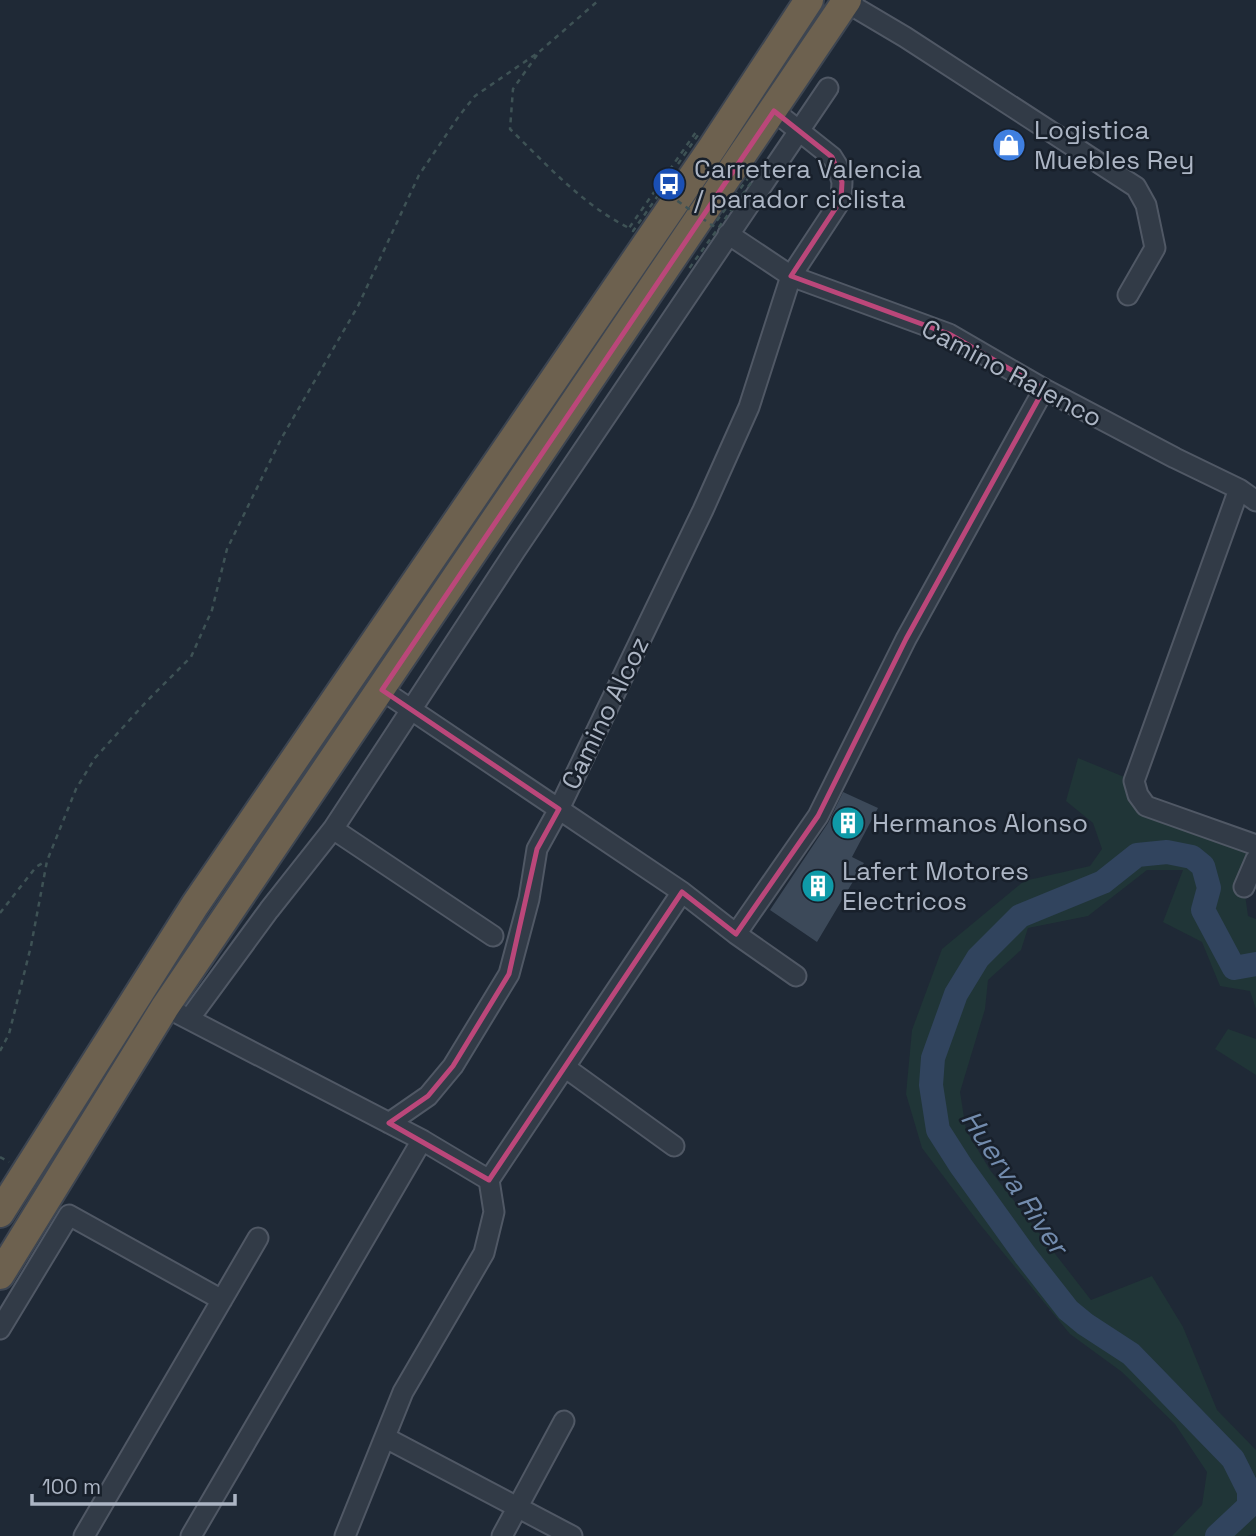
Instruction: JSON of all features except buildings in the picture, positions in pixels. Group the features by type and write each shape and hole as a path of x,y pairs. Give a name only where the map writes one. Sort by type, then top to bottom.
{"highway":[{"path":"0,1213 195,905 712,148 809,0"},
{"path":"0,1275 177,1013 382,690 846,1"}],"street":[{"path":"846,1 1136,187 1146,205 1155,248 1128,295"},
{"path":"489,1180 422,1140 177,1013 269,910 333,829 411,708 828,88"},
{"name":"Camino Alcoz","path":"389,1123 428,1096 453,1066 509,974 529,899 537,849 559,809 697,522 749,407 791,276 841,200 843,191 832,157 774,111"},
{"name":"Camino Ralenco","path":"728,234 791,276 949,334 1044,389 1239,489 1256,501"},
{"path":"736,934 818,816 906,639 1044,389"},
{"path":"1239,489 1134,781 1146,806 1256,845"},
{"path":"382,690 682,892 796,976"},
{"path":"333,829 493,936"},
{"path":"1244,887 1256,859"},
{"path":"345,1536 403,1392 484,1253 494,1212 489,1180 682,892"},
{"path":"566,1068 674,1146"},
{"path":"191,1536 422,1140"},
{"path":"0,1329 69,1215 222,1300"},
{"path":"84,1536 258,1238"},
{"path":"502,1536 564,1422"},
{"path":"386,1438 572,1536"}],"path":[{"path":"0,1051 9,1034 31,946 47,861 76,789 94,758 191,657 212,610 227,549 281,439 358,306 419,175 458,116 475,96 539,52 599,0"},
{"path":"539,52 513,89 510,129 577,194 613,220 633,231 662,190 713,226 754,170 758,173 688,270"},
{"path":"629,228 696,132 698,135 678,164"},
{"path":"0,913 36,867 47,861"}],"highlighted area":[{"path":"774,111 832,157 842,182 841,200 791,276 949,334 1044,389 906,639 818,816 736,934 682,892 489,1180 389,1123 428,1096 453,1066 509,974 537,849 559,809 382,690"}],"green space":[{"path":"1078,758 1134,781 1138,795 1256,845 1244,887 1248,916 1256,919 1256,1009 1250,991 1220,986 1202,942 1163,922 1183,870 1147,870 1088,916 1028,928 1021,950 988,980 985,1009 960,1092 966,1130 990,1170 1091,1300 1152,1276 1183,1327 1217,1410 1256,1450 1256,1533 1247,1536 1172,1536 1202,1505 1207,1472 1175,1424 1122,1372 1070,1334 978,1222 922,1148 906,1094 912,1030 942,949 1024,881 1090,866 1102,849 1093,823 1066,801"},
{"path":"1228,1029 1256,1039 1256,1075 1215,1049"}],"waterway":[{"name":"Huerva River","path":"1217,1536 1249,1506 1249,1491 1233,1459 1131,1354 1068,1310 1025,1255 938,1130 931,1085 933,1058 956,994 978,958 1020,916 1103,882 1137,855 1167,852 1192,857 1203,866 1209,888 1203,910 1234,968 1256,964"}],"place":[{"name":"Logistica Muebles Rey","path":"1009,145"},
{"name":"Carretera Valencia / parador ciclista","path":"669,184"},
{"name":"Hermanos Alonso","path":"848,823"},
{"name":"Lafert Motores Electricos","path":"818,886"}]}
